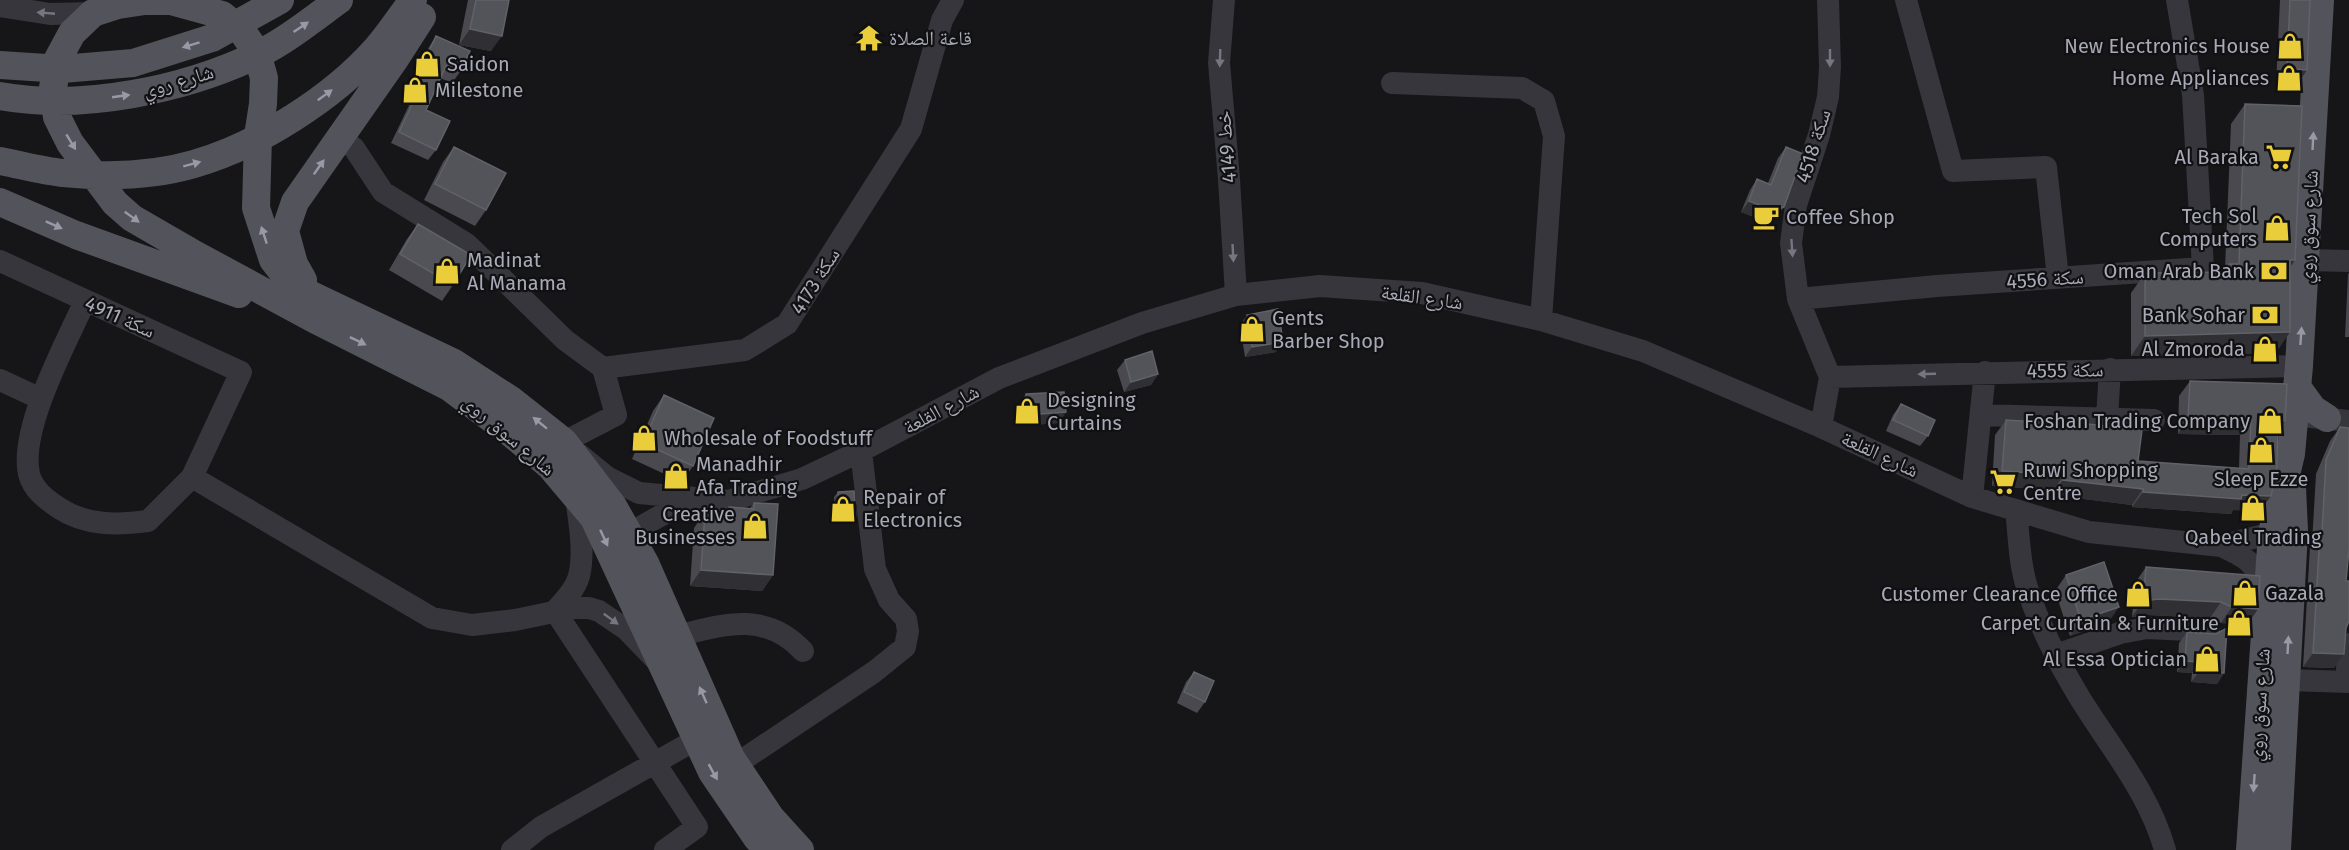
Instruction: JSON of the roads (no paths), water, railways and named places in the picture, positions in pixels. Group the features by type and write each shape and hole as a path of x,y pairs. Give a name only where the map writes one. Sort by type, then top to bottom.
{"main road":[{"name":"شارع روي","path":"0,65 63,69 133,63 212,38 280,0"},
{"name":"شارع روي","path":"0,96 60,101 121,96 184,82 259,53 300,28 339,0"},
{"path":"0,161 61,173 93,174 160,171 195,164 228,151 291,120 336,87 378,48 413,0"},
{"path":"312,307 294,264 285,231 295,202 395,59 432,0"},
{"name":"شارع سوق روي","path":"2277,850 2287,680 2283,532 2307,260 2320,0"},
{"path":"93,174 70,143 57,117 53,88 58,59 72,33 93,13 118,5 145,1 202,3 242,31 257,53 264,78 258,136"},
{"name":"شارع سوق روي","path":"258,136 256,208 273,260 312,307 454,363 511,400 564,442 613,506 645,563 735,765 771,818 800,850"},
{"name":"شارع سوق روي","path":"93,174 115,203 132,218 312,307 449,387 507,430 550,466 594,518 712,772 757,838 768,850"},
{"path":"0,202 76,235 312,307"},
{"path":"2298,376 2313,409 2338,420"},
{"path":"2293,436 2310,424 2338,420"},
{"name":"شارع سوق روي","path":"2250,850 2267,592 2283,532"}],"street":[{"name":"سكة 4173","path":"603,368 745,350 787,324 910,129 942,20 953,0"},
{"name":"4149 خط","path":"1224,0 1220,63 1236,295"},
{"name":"سكة 4518","path":"1828,0 1830,68 1828,97 1819,135 1796,205 1791,243 1798,298 1830,377"},
{"path":"1906,0 1953,171 2046,167 2058,278"},
{"name":"سكة 4556","path":"1798,298 2203,268 2193,95 2176,0"},
{"path":"0,6 50,14 93,13"},
{"path":"1392,83 1522,88 1545,101 1554,136 1541,320"},
{"path":"339,138 354,148 383,192 467,244 565,340 603,368 616,416 564,442"},
{"path":"2307,260 2349,261"},
{"name":"سكة 4911","path":"0,261 241,372 192,477"},
{"name":"شارع القلعة","path":"564,442 607,477 639,493 728,501 801,479 861,451 999,378 1142,324 1236,295 1320,286 1422,293 1541,320 1643,351 1821,427 1972,497 2089,532 2221,546 2283,532"},
{"path":"85,301 41,399 28,453 30,475 35,488 66,512 87,520 108,524 148,521 192,477 432,618 472,624 515,620 573,608 599,611 627,630 665,669"},
{"path":"2107,418 2110,369"},
{"name":"سكة 4555","path":"1830,377 2110,369 2298,376"},
{"path":"1972,497 1986,372"},
{"path":"1821,427 1830,377"},
{"path":"0,380 41,399"},
{"path":"1982,415 2154,420"},
{"path":"735,765 874,672 905,647 908,631 906,619 889,600 875,569 861,451"},
{"path":"555,611 570,594 579,576 580,526 576,497"},
{"path":"628,534 692,498"},
{"path":"2016,510 2026,586 2056,655 2078,695 2114,748 2148,805 2158,824 2165,850"},
{"path":"2221,546 2244,556 2257,570 2267,592"},
{"path":"555,611 697,827 665,850"},
{"path":"677,636 714,626 755,624 780,631 803,651"},
{"path":"2056,655 2120,633 2147,628 2209,631"},
{"path":"2287,680 2347,682 2349,644"},
{"path":"512,850 541,827 697,739"}],"place":[{"name":"قاعة الصلاة","path":"869,38"},
{"name":"New Electronics House","path":"2290,46"},
{"name":"Saidon","path":"427,64"},
{"name":"Home Appliances","path":"2289,78"},
{"name":"Milestone","path":"415,90"},
{"name":"Al Baraka","path":"2279,157"},
{"name":"Coffee Shop","path":"1766,217"},
{"name":"Tech Sol Computers","path":"2277,228"},
{"name":"Madinat Al Manama","path":"447,271"},
{"name":"Oman Arab Bank","path":"2274,271"},
{"name":"Bank Sohar","path":"2265,315"},
{"name":"Gents Barber Shop","path":"1252,329"},
{"name":"Al Zmoroda","path":"2265,349"},
{"name":"Designing Curtains","path":"1027,411"},
{"name":"Foshan Trading Company","path":"2270,421"},
{"name":"Wholesale of Foodstuff","path":"644,438"},
{"name":"Sleep Ezze","path":"2261,450"},
{"name":"Manadhir Afa Trading","path":"676,476"},
{"name":"Ruwi Shopping Centre","path":"2003,482"},
{"name":"Qabeel Trading","path":"2253,508"},
{"name":"Repair of Electronics","path":"843,509"},
{"name":"Creative Businesses","path":"755,526"},
{"name":"Gazala","path":"2245,593"},
{"name":"Customer Clearance Office","path":"2138,594"},
{"name":"Carpet Curtain & Furniture","path":"2239,623"},
{"name":"Al Essa Optician","path":"2207,659"}]}
